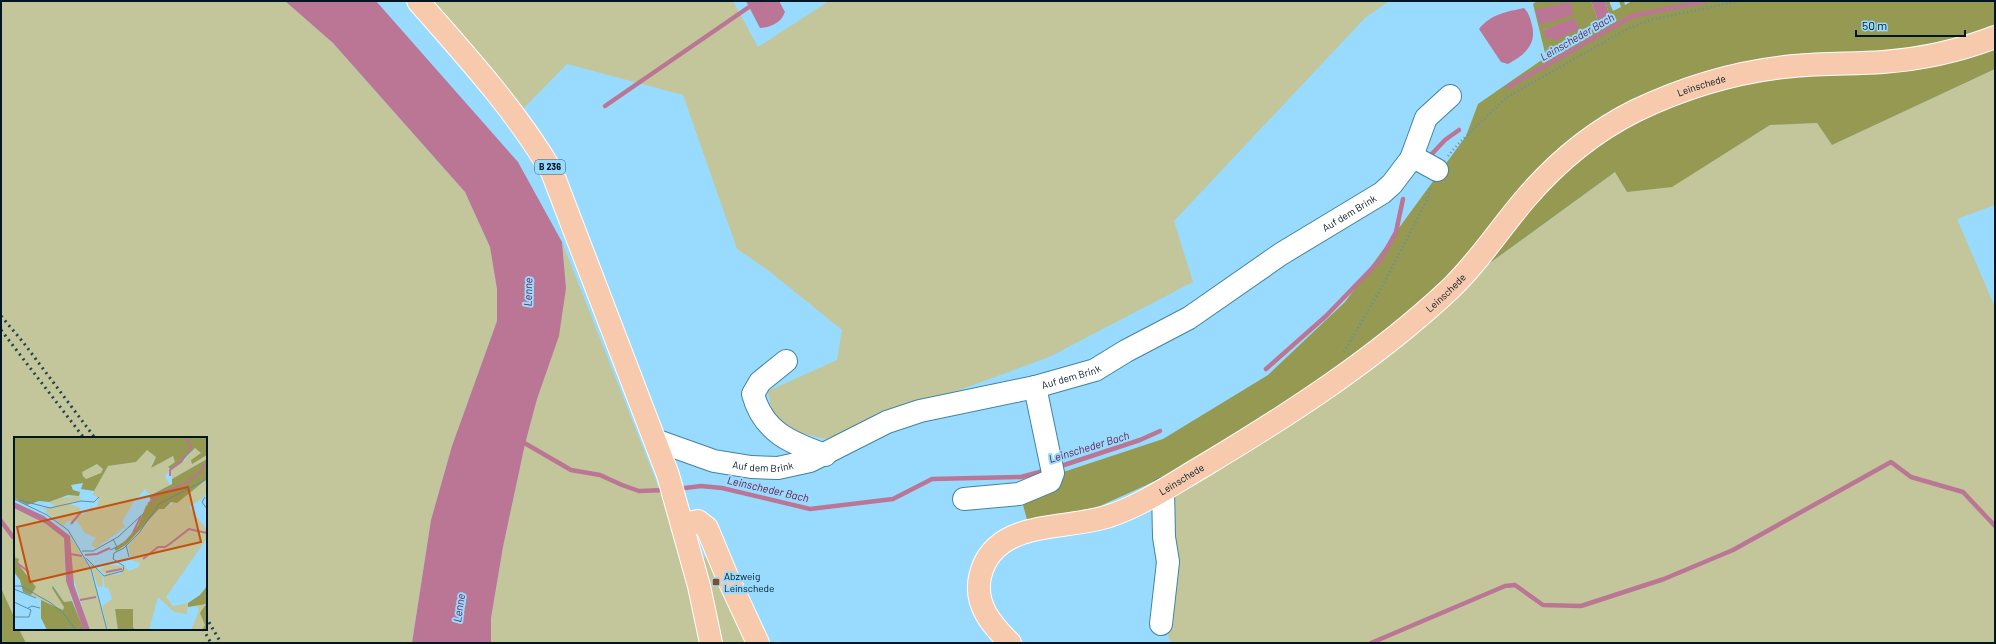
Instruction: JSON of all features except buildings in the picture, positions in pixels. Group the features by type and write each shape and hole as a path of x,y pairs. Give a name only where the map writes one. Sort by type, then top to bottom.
{"main road":[{"name":"B 236","path":"418,1 518,119 534,140 552,172 671,485 699,586 711,643"},
{"name":"Leinschede","path":"1010,643 988,618 980,599 979,582 981,571 992,552 1007,540 1018,534 1031,530 1078,524 1109,517 1141,502 1277,420 1362,362 1404,329 1450,289 1475,262 1527,197 1556,166 1606,127 1633,112 1680,93 1733,76 1794,66 1917,59 1976,45 1995,37"},
{"path":"682,524 698,521 707,528 726,574 758,643"}],"street":[{"name":"Auf dem Brink","path":"655,440 714,461 765,468 778,468 810,462 887,422 913,413 1035,387 1095,370 1126,350 1189,318 1280,254 1382,193 1392,184 1411,159 1426,118 1450,96"},
{"path":"1411,159 1419,160 1437,170"},
{"path":"786,361 760,382 753,394 756,406 763,419 776,432 794,443 825,455"},
{"path":"964,499 1019,494 1050,481 1052,468 1035,387"},
{"path":"765,468 776,454 776,432"},
{"path":"1161,624 1168,562 1164,537 1163,489"}],"path":[{"path":"1343,354 1389,274 1427,200 1437,170 1458,144 1507,97 1629,28 1650,20 1739,1"}],"green space":[{"path":"1,1 285,1 333,43 465,192 490,247 497,289 497,321 452,446 431,520 412,643 26,643 20,630 207,630 207,437 14,437 14,617 1,588"},
{"path":"427,1 733,1 758,47 829,1 1389,1 1365,18 1174,221 1193,282 1049,357 826,439 792,431 772,412 768,391 837,360 842,330 769,271 737,249 683,95 567,64 523,109"},
{"path":"1537,1 1591,1 1598,21 1609,14 1605,1 1609,1 1613,11 1621,7 1619,1 1624,1 1625,5 1632,1 1995,1 1995,69 1832,145 1817,123 1770,125 1672,187 1627,192 1615,172 1483,268 1360,362 1171,474 1100,506 1028,523 1018,487 1163,439 1268,375 1345,302 1466,136 1478,104 1546,57 1533,4","holes":["1574,19 1578,29 1552,38 1548,38 1543,30"]},
{"path":"1995,69 1995,205 1957,219 1995,307 1995,643 1171,643 1165,627 1175,544 1175,493 1615,172 1627,192 1672,186 1770,125 1817,123 1832,145"},
{"path":"562,242 669,514 701,643 491,643 491,618 503,547 525,444 566,288"},
{"path":"710,554 749,643 721,643 703,558"},
{"path":"1,588 14,617 14,630 20,630 26,643 1,643"}],"water":[{"name":"Lenne","path":"285,1 376,1 518,162 562,242 566,288 559,336 537,399 525,444 503,547 491,618 491,643 412,643 431,520 452,446 497,321 497,289 490,247 465,192 333,43"},
{"path":"746,1 779,1 785,12 781,19 775,24 760,28"},
{"path":"1591,1 1605,1 1609,14 1598,21"},
{"path":"1570,2 1573,15 1540,25 1535,10"},
{"path":"1524,8 1532,25 1533,38 1531,44 1524,53 1514,61 1508,64 1501,62 1479,29 1494,17 1505,12"},
{"path":"1574,18 1579,29 1555,41 1552,38 1546,39 1543,30"}],"waterway":[{"name":"Leinscheder Bach","path":"1508,87 1632,16 1706,1"},
{"path":"605,106 749,7"},
{"name":"Leinscheder Bach","path":"1429,157 1445,140 1459,130"},
{"name":"Leinscheder Bach","path":"1266,369 1326,316 1381,259 1396,232 1403,199"},
{"name":"Leinscheder Bach","path":"1058,467 1140,440 1160,431"},
{"name":"Leinscheder Bach","path":"521,441 571,470 600,475 639,491 666,490"},
{"path":"1371,643 1505,586 1515,585 1543,605 1581,606 1664,579 1733,550 1891,462 1911,477 1963,492 1995,526"},
{"name":"Leinscheder Bach","path":"677,489 701,486 722,488 810,509 893,499 932,479 1021,477 1047,470"},
{"path":"1,521 13,537"}],"railway":[{"path":"1,316 23,342 94,437"},
{"path":"1,330 83,437"},
{"path":"207,619 221,643"},
{"path":"204,630 211,643"}],"place":[{"name":"Abzweig Leinschede","path":"716,582"}]}
